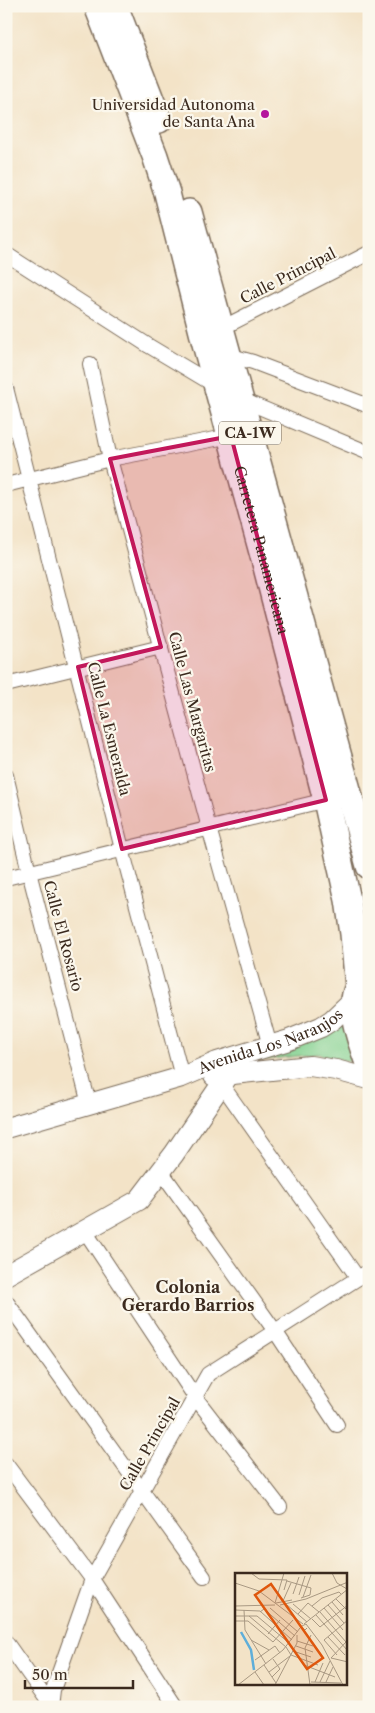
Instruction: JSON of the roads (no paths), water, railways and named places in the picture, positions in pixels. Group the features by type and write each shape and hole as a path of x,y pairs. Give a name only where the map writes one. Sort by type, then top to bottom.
{"highway":[{"name":"Carretera Panamericana","path":"97,6 161,175 326,800 348,900 353,934 360,989 357,1028 369,1066"},
{"name":"Carretera Panamericana","path":"115,6 172,152 369,866"}],"main road":[{"name":"Avenida Los Naranjos","path":"6,1128 182,1077 217,1062 270,1046 321,1027 332,1020 360,989"},
{"name":"Avenida Los Naranjos","path":"182,1077 225,1080 310,1066 336,1070 369,1079"},
{"path":"6,1275 139,1200 225,1080"}],"street":[{"name":"Calle Principal","path":"222,328 369,253"},
{"path":"6,254 149,346 217,386"},
{"path":"228,355 254,362 369,406"},
{"name":"Calle Las Margaritas","path":"90,364 110,459 209,828 270,1046"},
{"name":"Calle La Esmeralda","path":"6,388 78,667 122,849 182,1077"},
{"path":"354,400 369,395"},
{"path":"240,400 369,453"},
{"path":"6,485 110,459 231,436"},
{"path":"6,685 161,646"},
{"name":"Calle El Rosario","path":"6,775 89,1104"},
{"path":"6,878 326,800"},
{"path":"225,1080 363,1274"},
{"path":"161,1171 275,1331 337,1425"},
{"path":"85,1231 195,1397 280,1507"},
{"name":"Calle Principal","path":"51,1707 53,1690 92,1579 208,1374 363,1274"},
{"path":"6,1301 204,1577"},
{"path":"6,1464 92,1579 176,1707"},
{"path":"6,1642 51,1707"}],"place":[{"name":"Universidad Autonoma de Santa Ana","path":"265,114"}],"district":[{"name":"Colonia Gerardo Barrios","path":"188,1296"}]}
